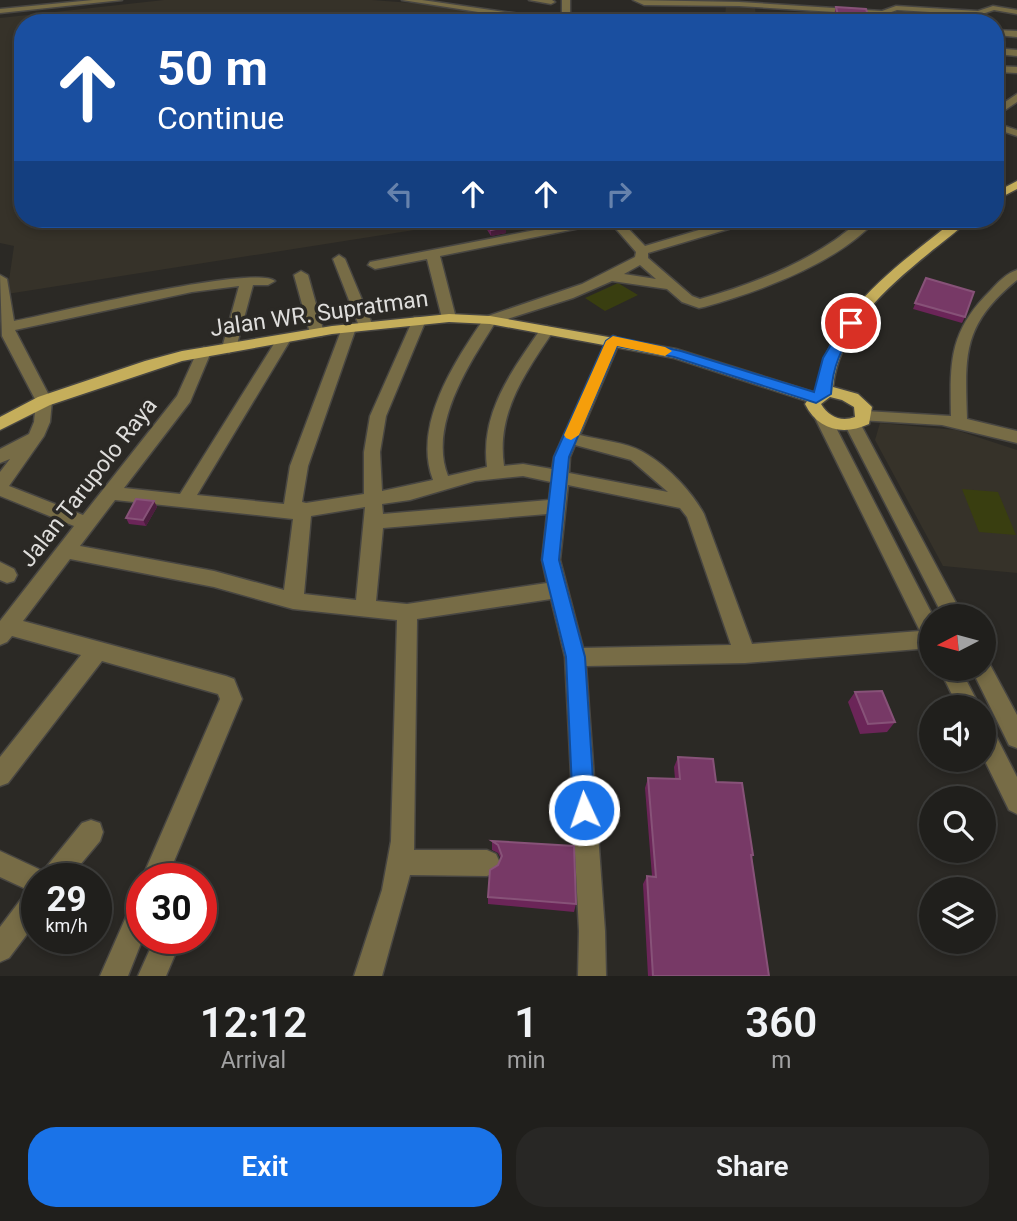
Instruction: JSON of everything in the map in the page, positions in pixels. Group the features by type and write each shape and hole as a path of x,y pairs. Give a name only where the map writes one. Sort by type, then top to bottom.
{"main road":[{"path":"859,421 832,423 816,411 813,404 820,396 830,358 866,300 952,228"},
{"name":"Jalan WR. Supratman","path":"0,424 44,401 150,364 317,333 449,318 490,320 613,341 676,354 820,396 843,393 864,407 859,421"}],"street":[{"path":"0,11 43,3 118,0"},
{"path":"406,0 509,14"},
{"path":"533,0 551,2"},
{"path":"874,0 883,13"},
{"path":"638,1 825,4 883,13 891,8 979,13 990,3 1017,12"},
{"path":"375,265 562,228"},
{"path":"618,228 670,285 687,299 702,303 739,291 821,255 858,228"},
{"path":"443,485 437,476 434,450 442,412 462,367 490,320 614,277 641,255 721,228"},
{"path":"432,252 449,318"},
{"path":"293,601 299,466 357,327 341,264 326,271"},
{"path":"959,420 959,349 966,329 1010,287 1017,274"},
{"path":"301,275 317,333"},
{"path":"614,277 670,285"},
{"path":"0,279 9,336 44,401 42,422 36,436 0,487 87,524"},
{"path":"229,348 247,281"},
{"path":"7,327 192,288 268,281"},
{"path":"365,609 374,522 372,452 378,416 419,320"},
{"path":"496,472 492,434 499,409 547,330"},
{"path":"184,502 284,339"},
{"path":"592,976 592,931 575,657 551,560 562,457 613,341"},
{"name":"Jalan Tarupolo Raya","path":"4,631 184,398 204,352"},
{"path":"947,604 859,421 904,415 959,420 1017,437"},
{"path":"822,418 919,609"},
{"path":"0,457 36,436"},
{"path":"570,438 637,456 673,486 688,503 695,514 745,654"},
{"path":"111,493 297,511 374,499 496,472 533,471 688,503"},
{"path":"374,522 556,506"},
{"path":"66,551 214,579 293,601 365,609 407,612 557,590"},
{"path":"368,976 395,890 403,841 407,612"},
{"path":"4,631 98,650 226,686 231,699 161,863"},
{"path":"575,657 745,654 919,640"},
{"path":"0,775 98,650"},
{"path":"988,681 1017,737"},
{"path":"996,760 1017,802"},
{"path":"65,863 91,832"},
{"path":"399,862 486,863"},
{"path":"0,864 21,874"},
{"path":"0,949 21,921"},
{"path":"114,976 126,948"},
{"path":"152,976 162,954"}],"shaded area":[{"path":"164,0 372,0 439,5 490,14 36,14"},
{"path":"726,4 755,5 756,14 725,14"},
{"path":"14,16 14,228 427,228 7,294 14,246 0,243 0,18"},
{"path":"880,423 956,430 1017,450 1017,573 943,566 875,440"}],"green space":[{"path":"618,283 638,295 605,311 585,298"},
{"path":"962,489 998,492 1016,535 979,532"}],"building":[{"path":"836,7 866,9 868,14 838,14"},
{"path":"926,278 974,292 965,317 915,303"},
{"path":"136,499 154,501 143,520 126,518"},
{"path":"882,691 895,722 868,724 855,692"},
{"path":"678,757 713,759 716,782 742,783 769,976 653,976 647,876 656,877 648,778 680,779"},
{"path":"492,841 574,846 576,904 488,897 490,870 498,865 502,856 498,845"}],"slow traffic":[{"path":"571,435 613,341 665,351"}],"route":[{"path":"584,810 575,657 552,573 551,560 562,457 613,341 676,354 816,398 824,394 825,370 851,323"}]}
